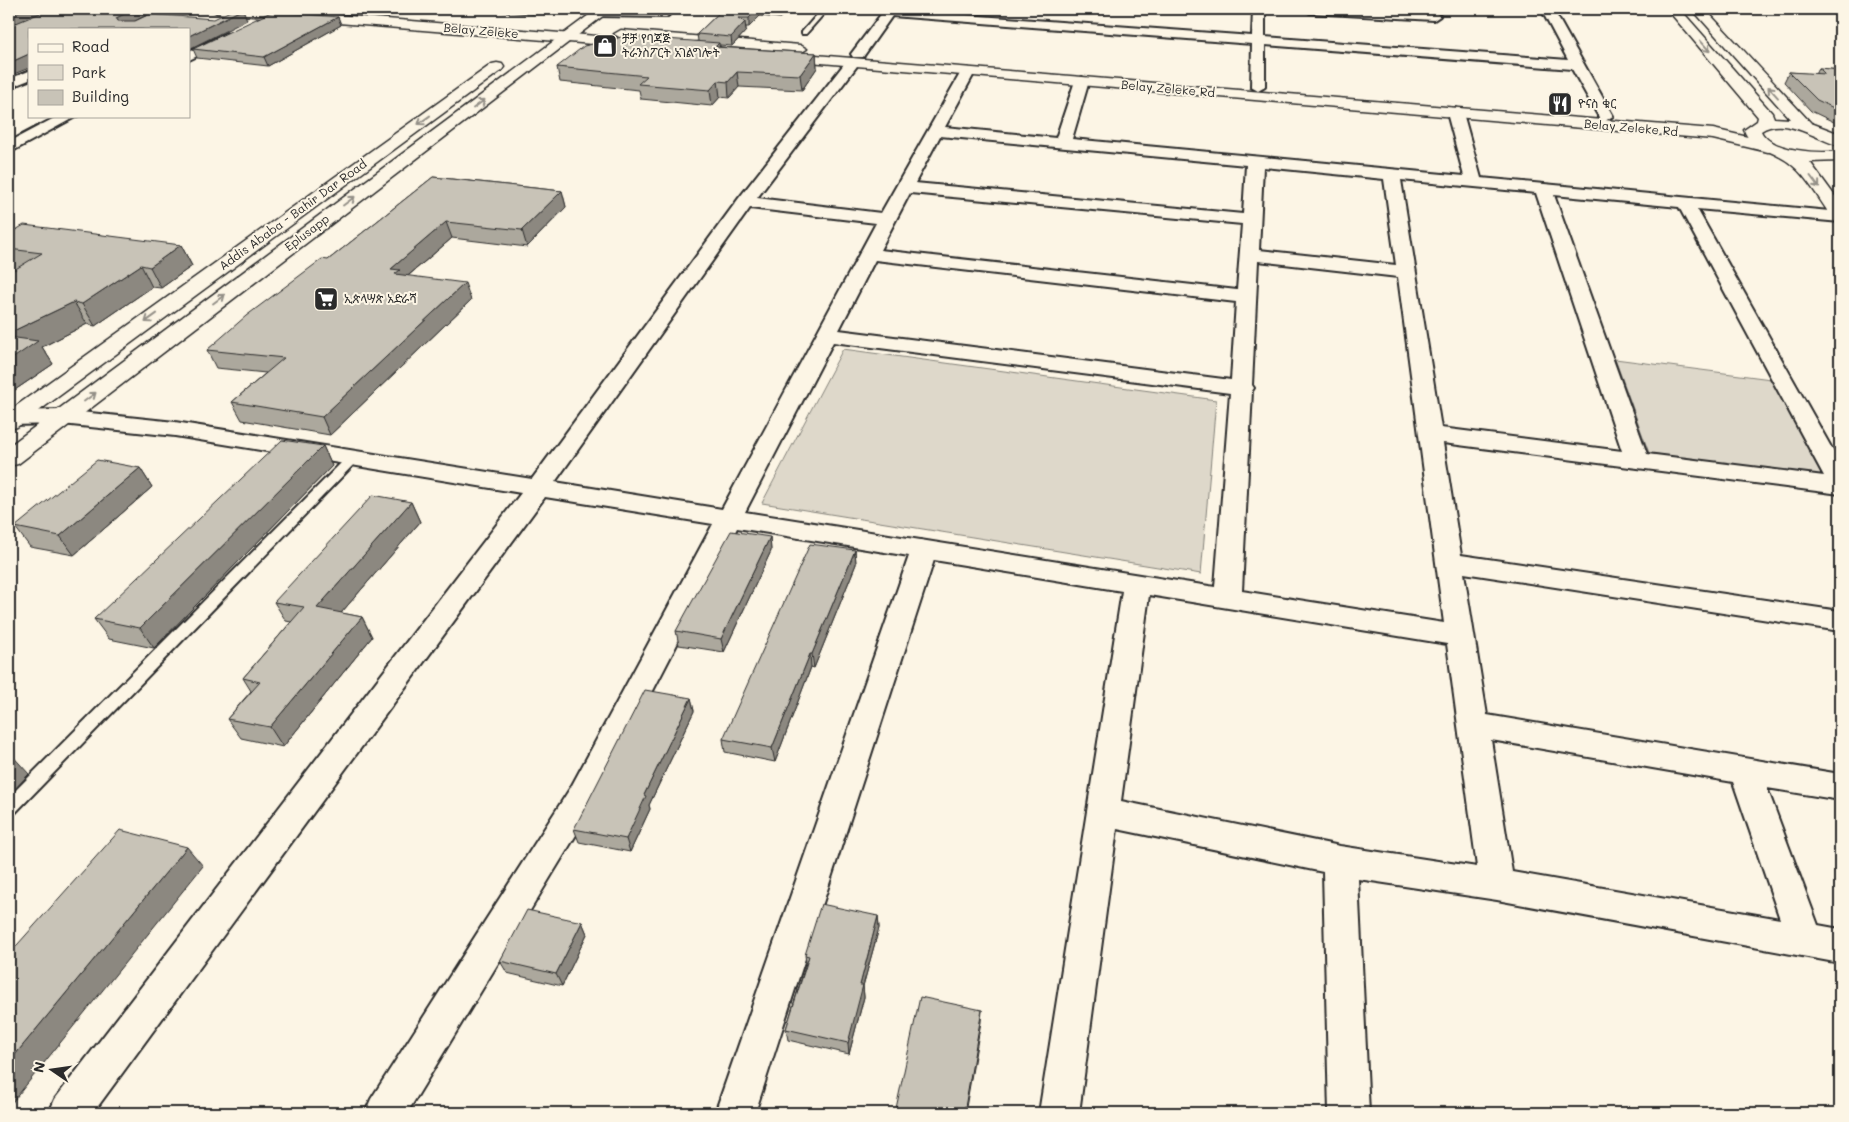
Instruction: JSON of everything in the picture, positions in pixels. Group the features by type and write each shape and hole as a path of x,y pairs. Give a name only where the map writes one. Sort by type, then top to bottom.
{"main road":[{"name":"Belay Zeleke","path":"217,9 558,33"},
{"name":"Belay Zeleke","path":"316,9 558,33"},
{"name":"Addis Ababa - Bahir Dar Road","path":"10,420 511,56 558,33 577,9"},
{"path":"1673,9 1766,116 1761,124 1752,130 1752,134 1768,147"},
{"path":"1698,9 1840,157"},
{"name":"Eplusapp","path":"9,458 558,33 601,12"},
{"name":"Belay Zeleke Rd","path":"558,33 1454,108 1605,116 1710,125 1776,122 1811,128"},
{"name":"Belay Zeleke Rd","path":"856,58 968,72 1258,87 1713,134 1786,153"},
{"path":"1811,128 1840,133"},
{"path":"1786,153 1815,158 1840,157"},
{"path":"1786,153 1803,165 1840,216"}],"street":[{"path":"131,28 173,9"},
{"path":"1258,87 1257,41 1259,9"},
{"path":"1310,9 1432,16"},
{"path":"1547,9 1605,116"},
{"path":"69,1113 538,488 745,202 856,58 890,10 1257,41 1577,65"},
{"path":"190,55 272,13"},
{"path":"1449,40 1458,56"},
{"path":"384,1113 582,797 904,187 968,72"},
{"path":"9,84 28,75"},
{"path":"1063,142 1083,77"},
{"path":"1454,108 1474,182"},
{"path":"9,148 66,118"},
{"path":"936,130 1840,216"},
{"path":"1228,597 1243,388 1255,161"},
{"path":"1392,174 1497,885"},
{"path":"904,187 1252,220"},
{"path":"1543,189 1637,459"},
{"path":"745,202 888,219"},
{"path":"1685,202 1840,485"},
{"path":"869,254 1248,297"},
{"path":"1251,255 1406,272"},
{"path":"826,335 1243,388"},
{"path":"10,420 62,417 174,429 352,459 1228,597 1460,636"},
{"path":"1430,434 1840,485"},
{"path":"735,1113 925,549"},
{"path":"1449,562 1840,621"},
{"path":"1059,1113 1105,812 1137,584"},
{"path":"1473,725 1840,787"},
{"path":"1745,771 1805,939"},
{"path":"1105,812 1340,860 1497,885 1840,946"},
{"path":"1340,860 1349,1113"}],"lane":[{"path":"804,33 825,9"},
{"path":"601,12 666,15"},
{"path":"9,808 352,459"}],"green space":[{"path":"843,349 1216,400 1201,574 762,503"},
{"path":"1615,359 1771,379 1824,477 1649,453"}],"building":[{"path":"9,9 24,9 9,15"},
{"path":"50,9 134,9 116,18 118,21 135,21 150,14 214,19 234,9 243,9 190,36 190,28 28,28 28,54 9,63 9,26"},
{"path":"723,9 758,9 749,18 738,18 745,22 731,37 697,34"},
{"path":"273,11 338,17 264,57 193,49"},
{"path":"626,36 719,43 715,47 816,53 800,75 737,72 728,82 718,81 710,90 638,84 647,76 557,67 584,46"},
{"path":"1819,68 1840,70 1840,111 1817,100 1789,72 1825,74"},
{"path":"433,177 562,191 522,230 446,222 391,269 400,270 395,274 465,283 322,417 232,402 284,358 207,350 246,316 322,259 328,260"},
{"path":"24,225 181,245 150,267 141,265 82,304 74,302 9,333 9,273 42,253 9,249 9,234"},
{"path":"9,337 38,341 9,361"},
{"path":"282,440 323,446 140,628 94,619"},
{"path":"97,460 140,468 60,536 15,527"},
{"path":"373,495 411,502 317,608 362,617 270,727 227,719 260,682 243,678 304,607 274,602"},
{"path":"731,531 770,537 721,639 676,631"},
{"path":"810,544 855,550 772,748 723,739"},
{"path":"645,690 691,698 644,795 646,796 626,839 574,829"},
{"path":"120,830 187,847 9,1062 9,954"},
{"path":"821,904 878,916 860,985 863,985 848,1043 786,1029 809,956 805,955"},
{"path":"527,910 582,922 556,974 500,961"},
{"path":"920,997 982,1010 964,1113 895,1113"}],"place":[{"name":"ቻቻ የባጃጅ ትራንስፖርት አገልግሎት","path":"605,46"},
{"name":"ዮናስ ቁር","path":"1560,104"},
{"name":"ኢጵላሣጵ አድራሻ","path":"326,299"}]}
